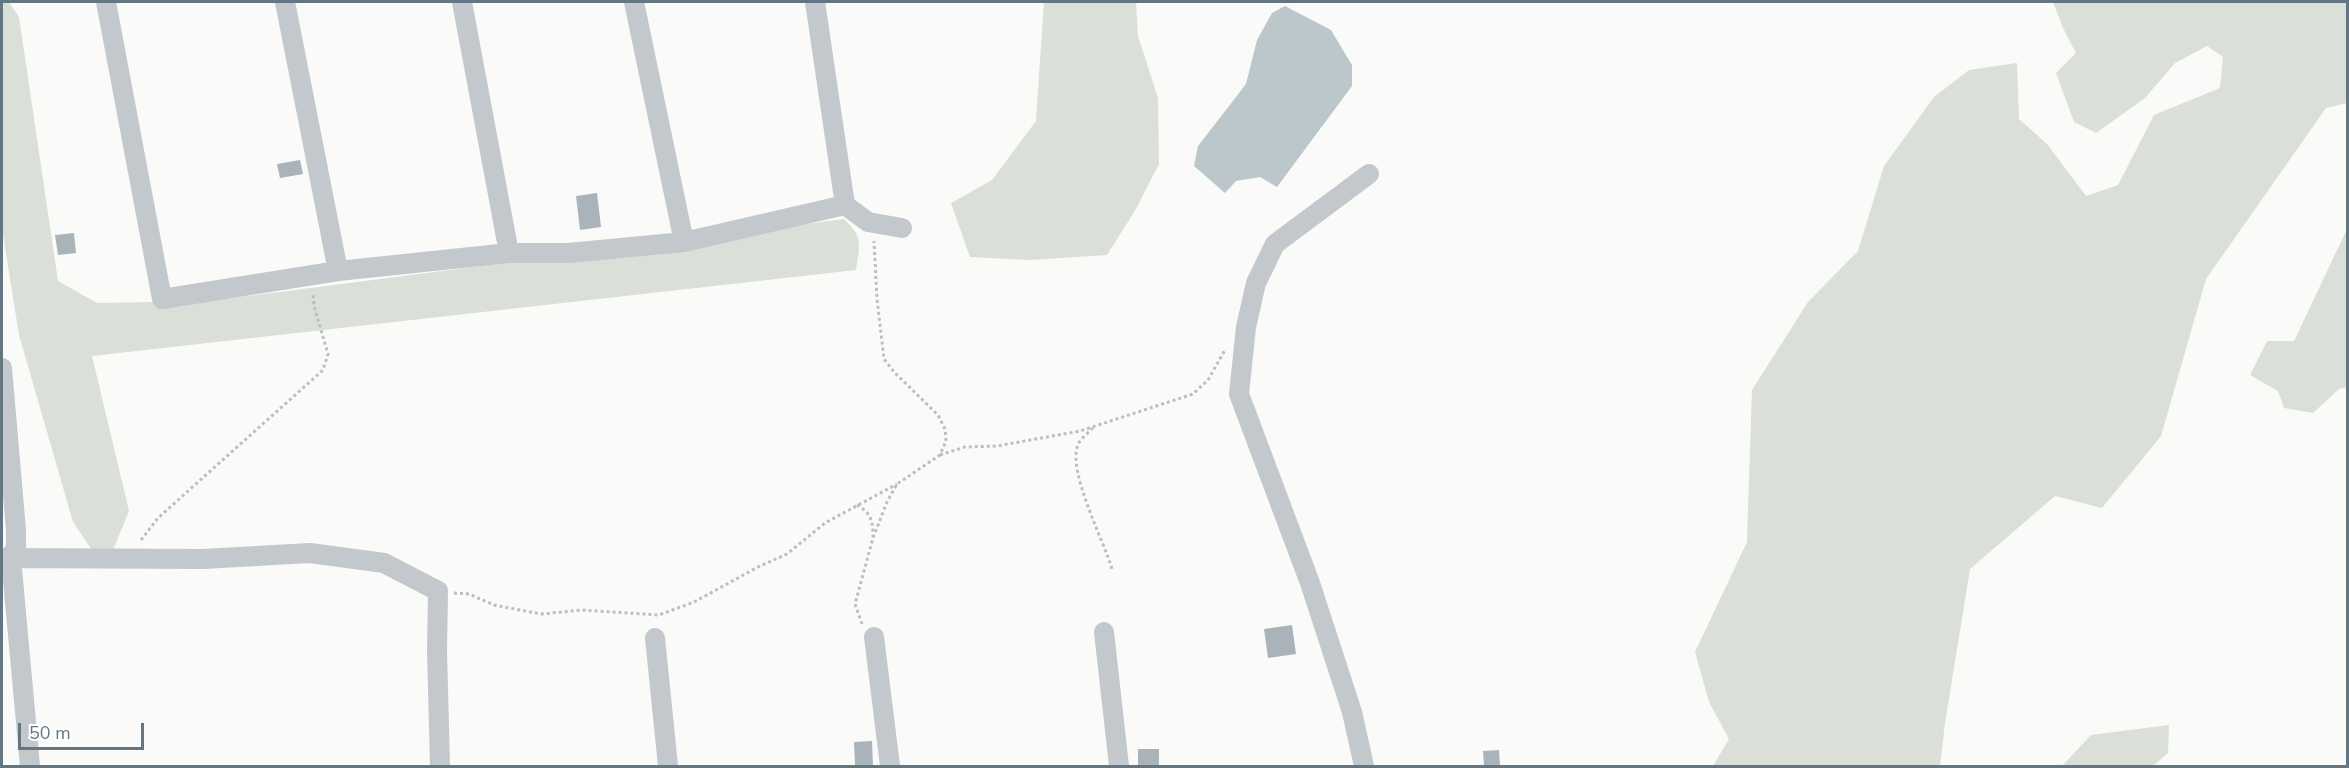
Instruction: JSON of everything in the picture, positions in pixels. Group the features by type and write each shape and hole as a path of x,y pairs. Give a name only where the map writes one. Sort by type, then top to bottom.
{"street":[{"path":"106,2 162,298 338,271 509,253 568,253 684,242 845,205"},
{"path":"285,2 338,271"},
{"path":"462,2 509,253"},
{"path":"634,2 684,242"},
{"path":"815,2 845,205 868,222 902,228"},
{"path":"1364,766 1352,712 1310,583 1239,394 1245,327 1256,283 1275,244 1369,174"},
{"path":"2,368 16,530 16,546 6,558 30,766"},
{"path":"6,558 203,560 310,553 384,563 438,591 440,766"},
{"path":"1104,632 1119,766"},
{"path":"874,637 890,766"},
{"path":"655,638 668,766"}],"path":[{"path":"868,222 875,243 877,299 884,359 895,374 938,415 945,429 946,441 940,455"},
{"path":"127,558 158,518 324,370 328,354 314,306 313,285"},
{"path":"438,591 469,594 494,605 531,613 582,610 659,615 694,602 787,554 825,523 897,484 940,455 965,447 997,446 1080,431 1193,394 1208,380 1220,356 1245,327"},
{"path":"1094,426 1077,446 1076,468 1093,523 1105,547 1112,569"},
{"path":"874,637 864,631 855,604 873,538 897,484"},
{"path":"857,505 867,511 873,521 873,538"}],"shaded area":[{"path":"2,2 9,2 19,17 58,281 97,303 210,301 844,219 854,231 859,242 856,270 92,356 129,511 113,550 92,550 73,522 19,335 2,228"},
{"path":"1044,2 1136,2 1138,36 1158,98 1159,164 1136,209 1107,255 1030,260 970,257 951,203 992,180 1036,121"},
{"path":"2053,2 2347,2 2347,103 2326,108 2206,279 2161,436 2102,508 2055,496 1970,569 1940,766 1713,766 1729,739 1709,702 1695,652 1747,542 1752,390 1808,302 1858,251 1884,166 1934,97 1969,70 2017,63 2019,119 2047,144 2086,196 2118,185 2154,115 2220,88 2223,57 2207,46 2175,63 2145,98 2096,133 2074,122 2056,73 2076,53"},
{"path":"1285,6 1331,30 1352,65 1352,86 1277,187 1260,177 1236,181 1225,193 1194,166 1198,146 1246,84 1257,40 1272,13"},
{"path":"2347,229 2347,387 2339,389 2313,413 2284,408 2278,391 2250,375 2267,341 2294,341"},
{"path":"2169,725 2168,753 2153,766 2062,766 2091,735"}],"building":[{"path":"300,160 303,174 280,178 277,164"},
{"path":"597,193 601,227 580,230 576,196"},
{"path":"74,233 76,253 58,255 55,235"},
{"path":"1292,625 1296,654 1268,658 1264,629"},
{"path":"872,741 873,766 855,766 854,742"},
{"path":"1138,749 1159,749 1159,766 1138,766"},
{"path":"1499,750 1500,766 1484,766 1483,751"}]}
